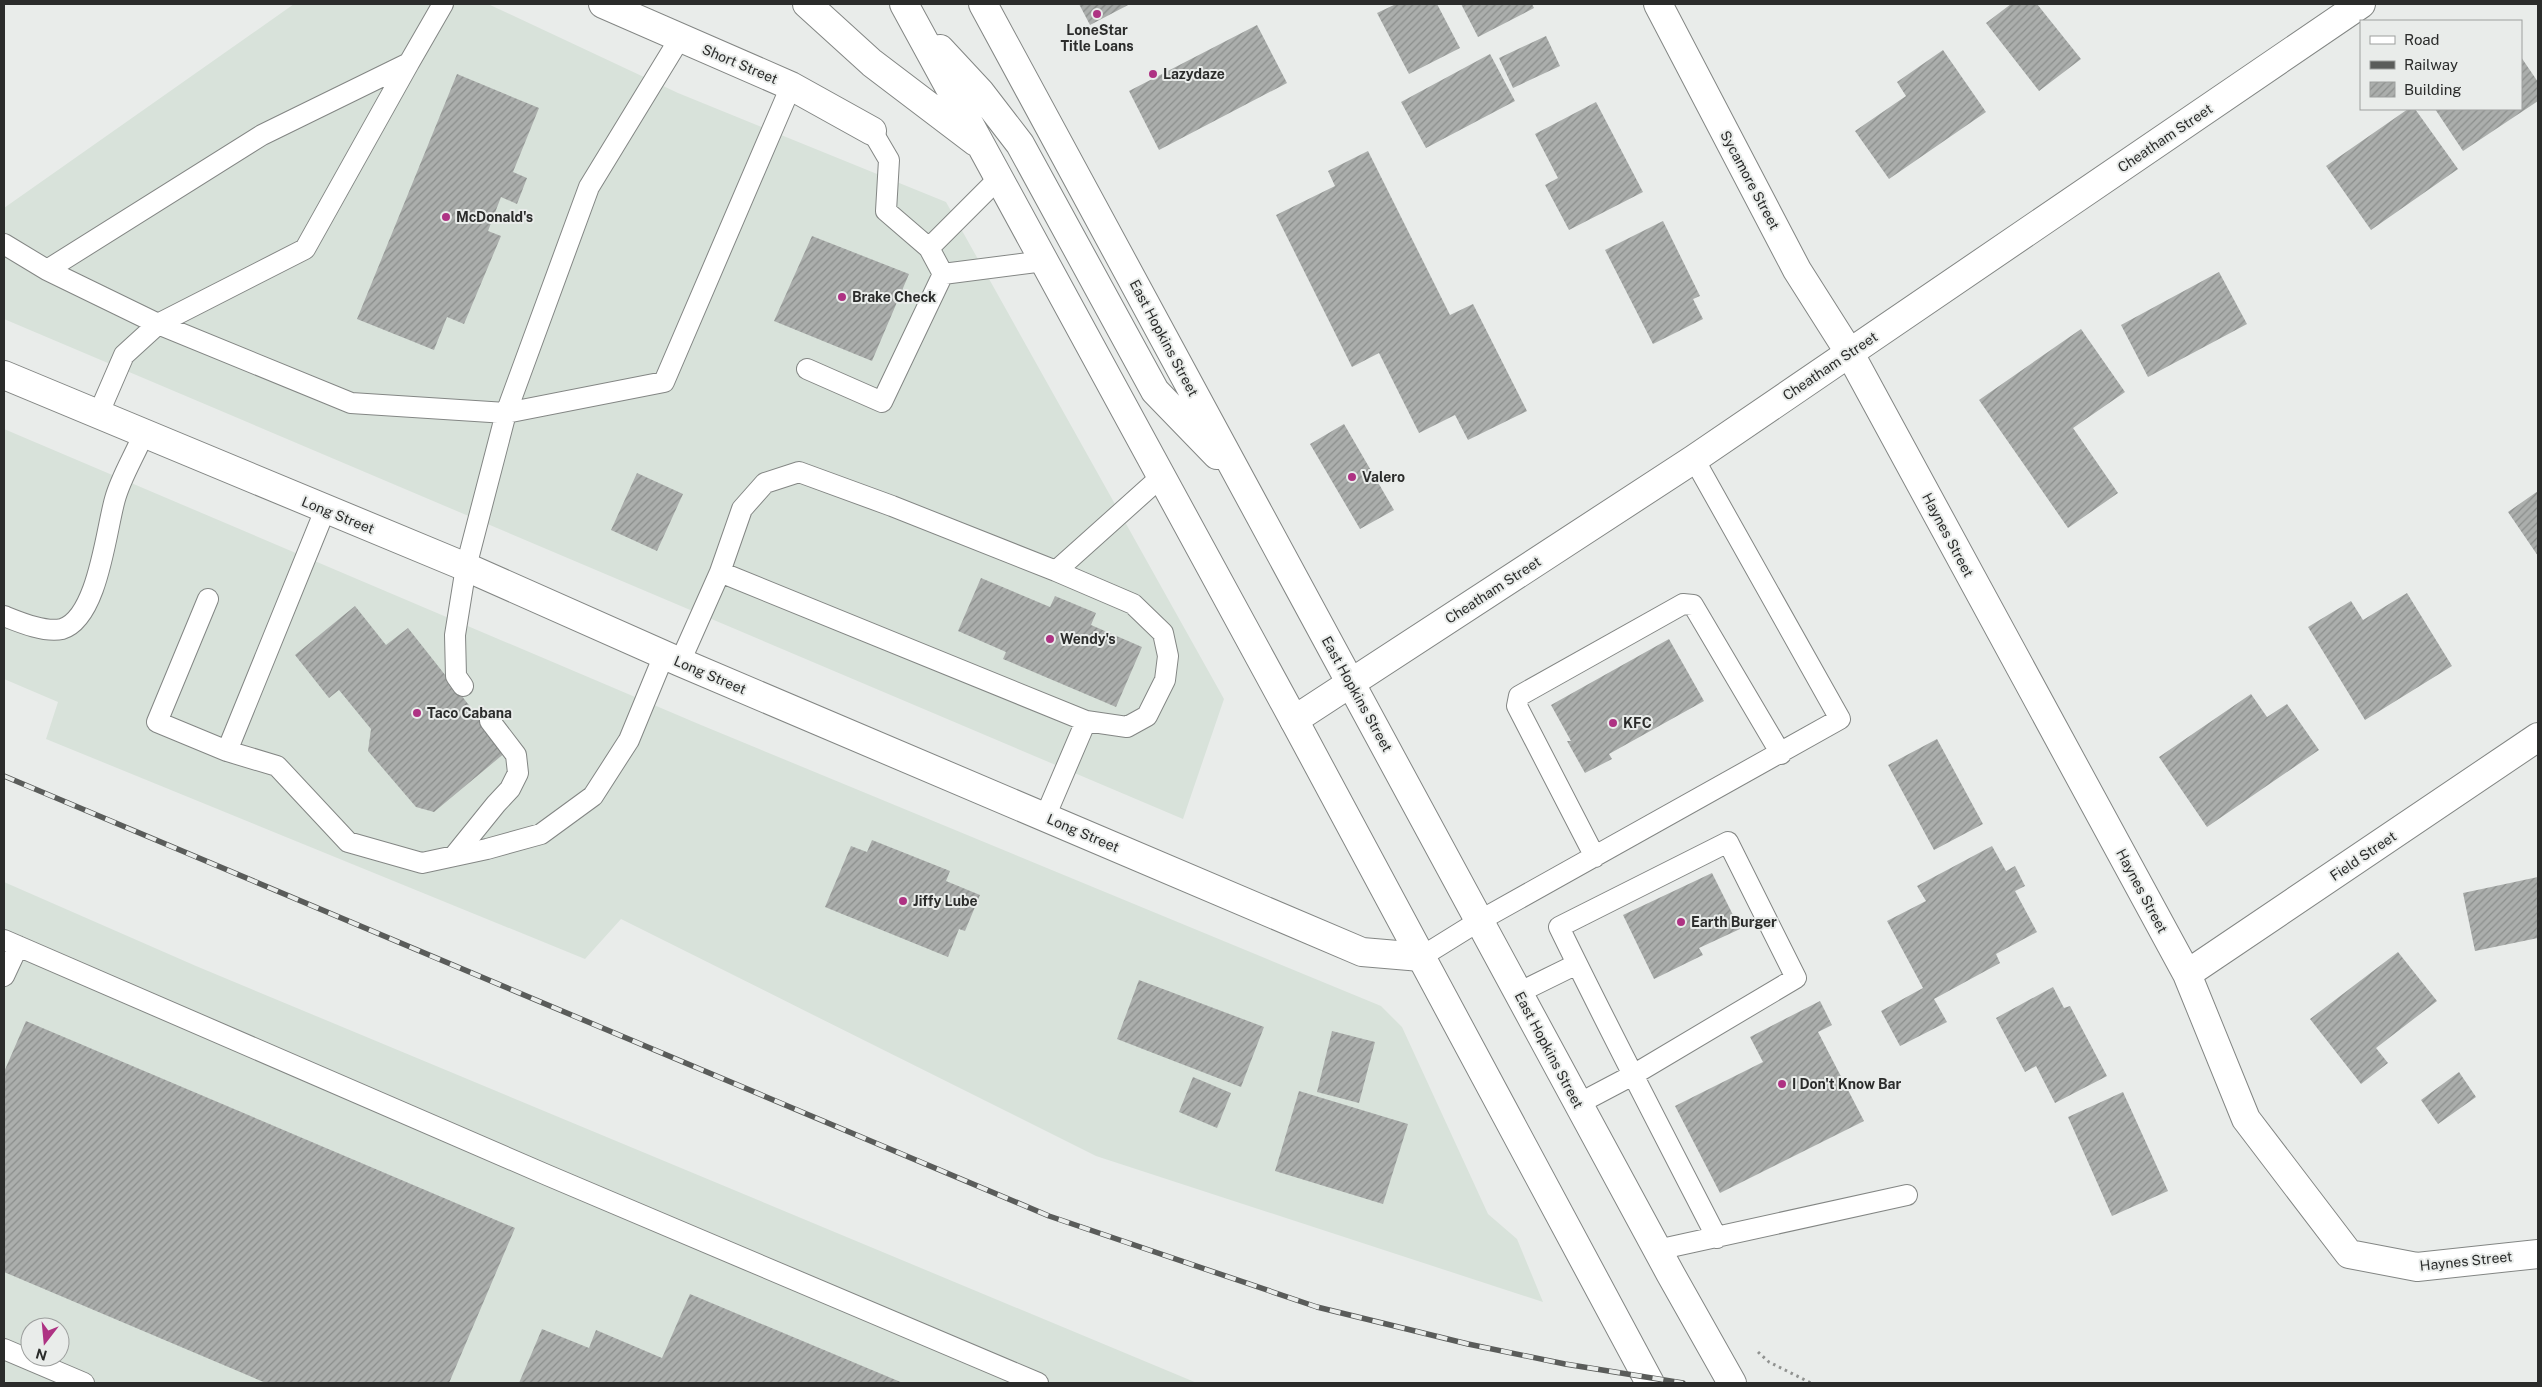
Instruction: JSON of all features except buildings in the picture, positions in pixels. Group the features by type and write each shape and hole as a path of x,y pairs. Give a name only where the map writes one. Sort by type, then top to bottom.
{"street":[{"name":"Short Street","path":"604,4 791,86 872,131"},
{"path":"806,4 872,63 983,147"},
{"name":"East Hopkins Street","path":"983,4 1657,1250 1732,1383"},
{"name":"Sycamore Street","path":"1658,4 1797,270 1849,352"},
{"name":"Cheatham Street","path":"1294,720 1694,459 2361,4"},
{"path":"903,8 1000,177 1650,1383"},
{"path":"903,8 980,92 1020,144 1155,392 1240,479"},
{"name":"Haynes Street","path":"1849,352 2187,974 2246,1119 2349,1254 2417,1267 2538,1254"},
{"name":"Long Street","path":"4,375 466,567 672,659 1362,952 1420,957"},
{"name":"Field Street","path":"2187,974 2538,737"}],"lane":[{"path":"98,415 124,355 158,324 306,249 443,4"},
{"path":"463,686 456,676 456,635 466,567 506,413 589,187 680,38"},
{"path":"47,270 262,135 409,64"},
{"path":"4,244 47,270 158,324 351,403 506,413 664,382 791,86"},
{"path":"872,131 889,160 886,211 929,248 943,274"},
{"path":"929,248 1000,177"},
{"path":"943,274 1044,261"},
{"path":"807,369 882,402 943,274"},
{"path":"4,616 32,627 62,629 82,614 94,588 115,497 144,433"},
{"path":"1420,957 1479,921 1838,722 1840,716 1694,459"},
{"path":"208,599 157,722 227,751 277,766 348,842 422,863 541,834 594,796 629,740 720,572 742,509 765,483 799,472 892,506 1056,571 1133,604 1164,633 1168,656 1165,680 1147,716 1127,727 1086,721 720,572"},
{"path":"1056,571 1162,476"},
{"path":"227,751 325,510"},
{"path":"1594,857 1517,706 1519,696 1683,604 1693,605 1781,754"},
{"path":"454,856 510,789 518,773 516,755 490,721"},
{"path":"1045,817 1086,721"},
{"path":"1578,1104 1633,1075 1796,978 1728,842 1559,928 1633,1075 1716,1238"},
{"path":"4,976 11,943 547,1175 1038,1383"},
{"path":"1518,993 1577,964"},
{"path":"1657,1250 1907,1195"},
{"path":"4,1349 84,1383"}],"path":[{"path":"1756,1349 1769,1362 1811,1383"}],"shaded area":[{"path":"294,4 488,4 678,93 946,202 1224,699 1183,819 4,319 4,208"},
{"path":"4,429 701,725 1381,1006 1402,1027 1488,1214 1517,1239 1543,1302 1096,1156 621,919 585,959 46,739 58,702 4,679"},
{"path":"4,882 196,966 1197,1383 4,1383"}],"railway":[{"path":"4,776 1049,1216 1317,1307 1468,1344 1565,1364 1683,1383"}],"place":[{"name":"LoneStar Title Loans","path":"1097,14"},
{"name":"Lazydaze","path":"1153,74"},
{"name":"McDonald's","path":"446,217"},
{"name":"Brake Check","path":"842,297"},
{"name":"Valero","path":"1352,477"},
{"name":"Wendy's","path":"1050,639"},
{"name":"Taco Cabana","path":"417,713"},
{"name":"KFC","path":"1613,723"},
{"name":"Jiffy Lube","path":"903,901"},
{"name":"Earth Burger","path":"1681,922"},
{"name":"I Don't Know Bar","path":"1782,1084"}]}
